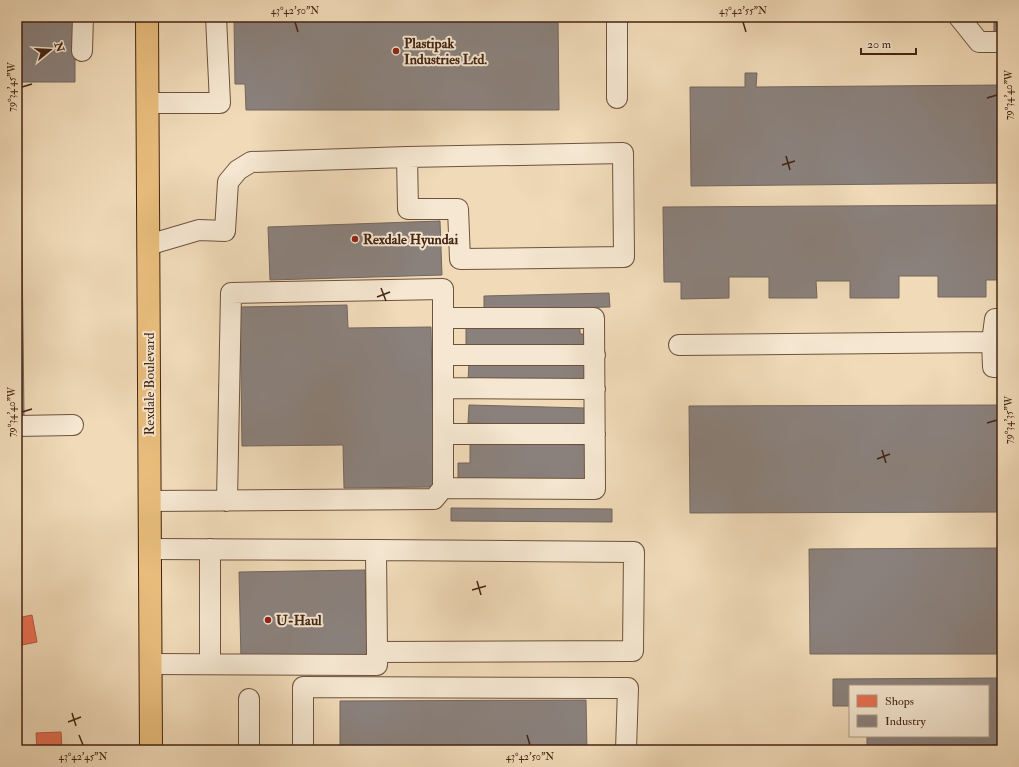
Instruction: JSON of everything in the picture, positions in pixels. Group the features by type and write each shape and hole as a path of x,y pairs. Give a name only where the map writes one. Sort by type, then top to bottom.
{"main road":[{"name":"Rexdale Boulevard","path":"147,17 151,750"}],"lane":[{"path":"82,51 83,17"},
{"path":"148,103 220,103 216,17"},
{"path":"617,98 618,17"},
{"path":"959,17 979,42 1002,42"},
{"path":"148,245 199,230 225,231 228,182 238,170 251,162 408,157 623,153 624,257 460,259 458,209 408,209 408,157"},
{"path":"149,501 227,501 434,499 443,488 443,289 231,293 227,501"},
{"path":"443,318 594,318 596,489 443,488"},
{"path":"1002,319 995,319 992,342 993,367 1002,367"},
{"path":"678,345 992,342"},
{"path":"443,355 595,355"},
{"path":"443,388 595,389"},
{"path":"17,426 73,424"},
{"path":"443,434 595,434"},
{"path":"150,549 634,552 633,651 377,652"},
{"path":"210,549 210,664"},
{"path":"150,664 377,665 376,550"},
{"path":"303,750 303,687 628,688 626,750"},
{"path":"249,699 249,750"}],"building: Shops":[{"path":"32,615 37,642 17,646 17,618"},
{"path":"61,732 62,750 37,750 36,733"}],"building: Industry":[{"path":"17,17 75,17 75,82 20,82 24,416 17,416"},
{"name":"Plastipak Industries Ltd.","path":"234,17 558,17 559,110 246,110 245,84 235,84"},
{"path":"994,17 1002,17 1002,35 994,35"},
{"path":"745,73 757,73 756,87 1002,85 1002,183 691,186 690,87 745,87"},
{"path":"1002,205 1002,280 986,280 986,297 938,297 938,276 899,276 899,298 850,298 850,281 816,281 817,298 769,298 769,277 729,277 729,298 681,299 681,282 664,282 663,207"},
{"name":"Rexdale Hyundai","path":"440,221 442,275 270,280 268,227"},
{"path":"609,293 610,307 484,310 484,296"},
{"path":"347,305 348,328 431,327 434,487 344,488 343,445 242,446 240,307"},
{"path":"580,326 580,334 587,334 587,346 466,348 466,328"},
{"path":"469,362 585,365 585,384 468,381"},
{"path":"469,405 585,408 585,426 468,423"},
{"path":"1002,405 1002,512 690,513 689,406"},
{"path":"470,442 586,445 585,482 458,479 458,463 470,463"},
{"path":"451,508 612,509 612,522 451,521"},
{"path":"1002,548 1002,654 810,654 809,549"},
{"path":"365,570 367,658 241,660 239,572"},
{"path":"1002,678 1002,750 867,750 867,737 989,737 989,685 849,685 849,706 833,706 833,679"},
{"path":"586,700 587,750 340,750 340,701"}],"place":[{"name":"Plastipak Industries Ltd.","path":"396,51"},
{"name":"Rexdale Hyundai","path":"355,239"},
{"name":"U-Haul","path":"268,620"}]}
